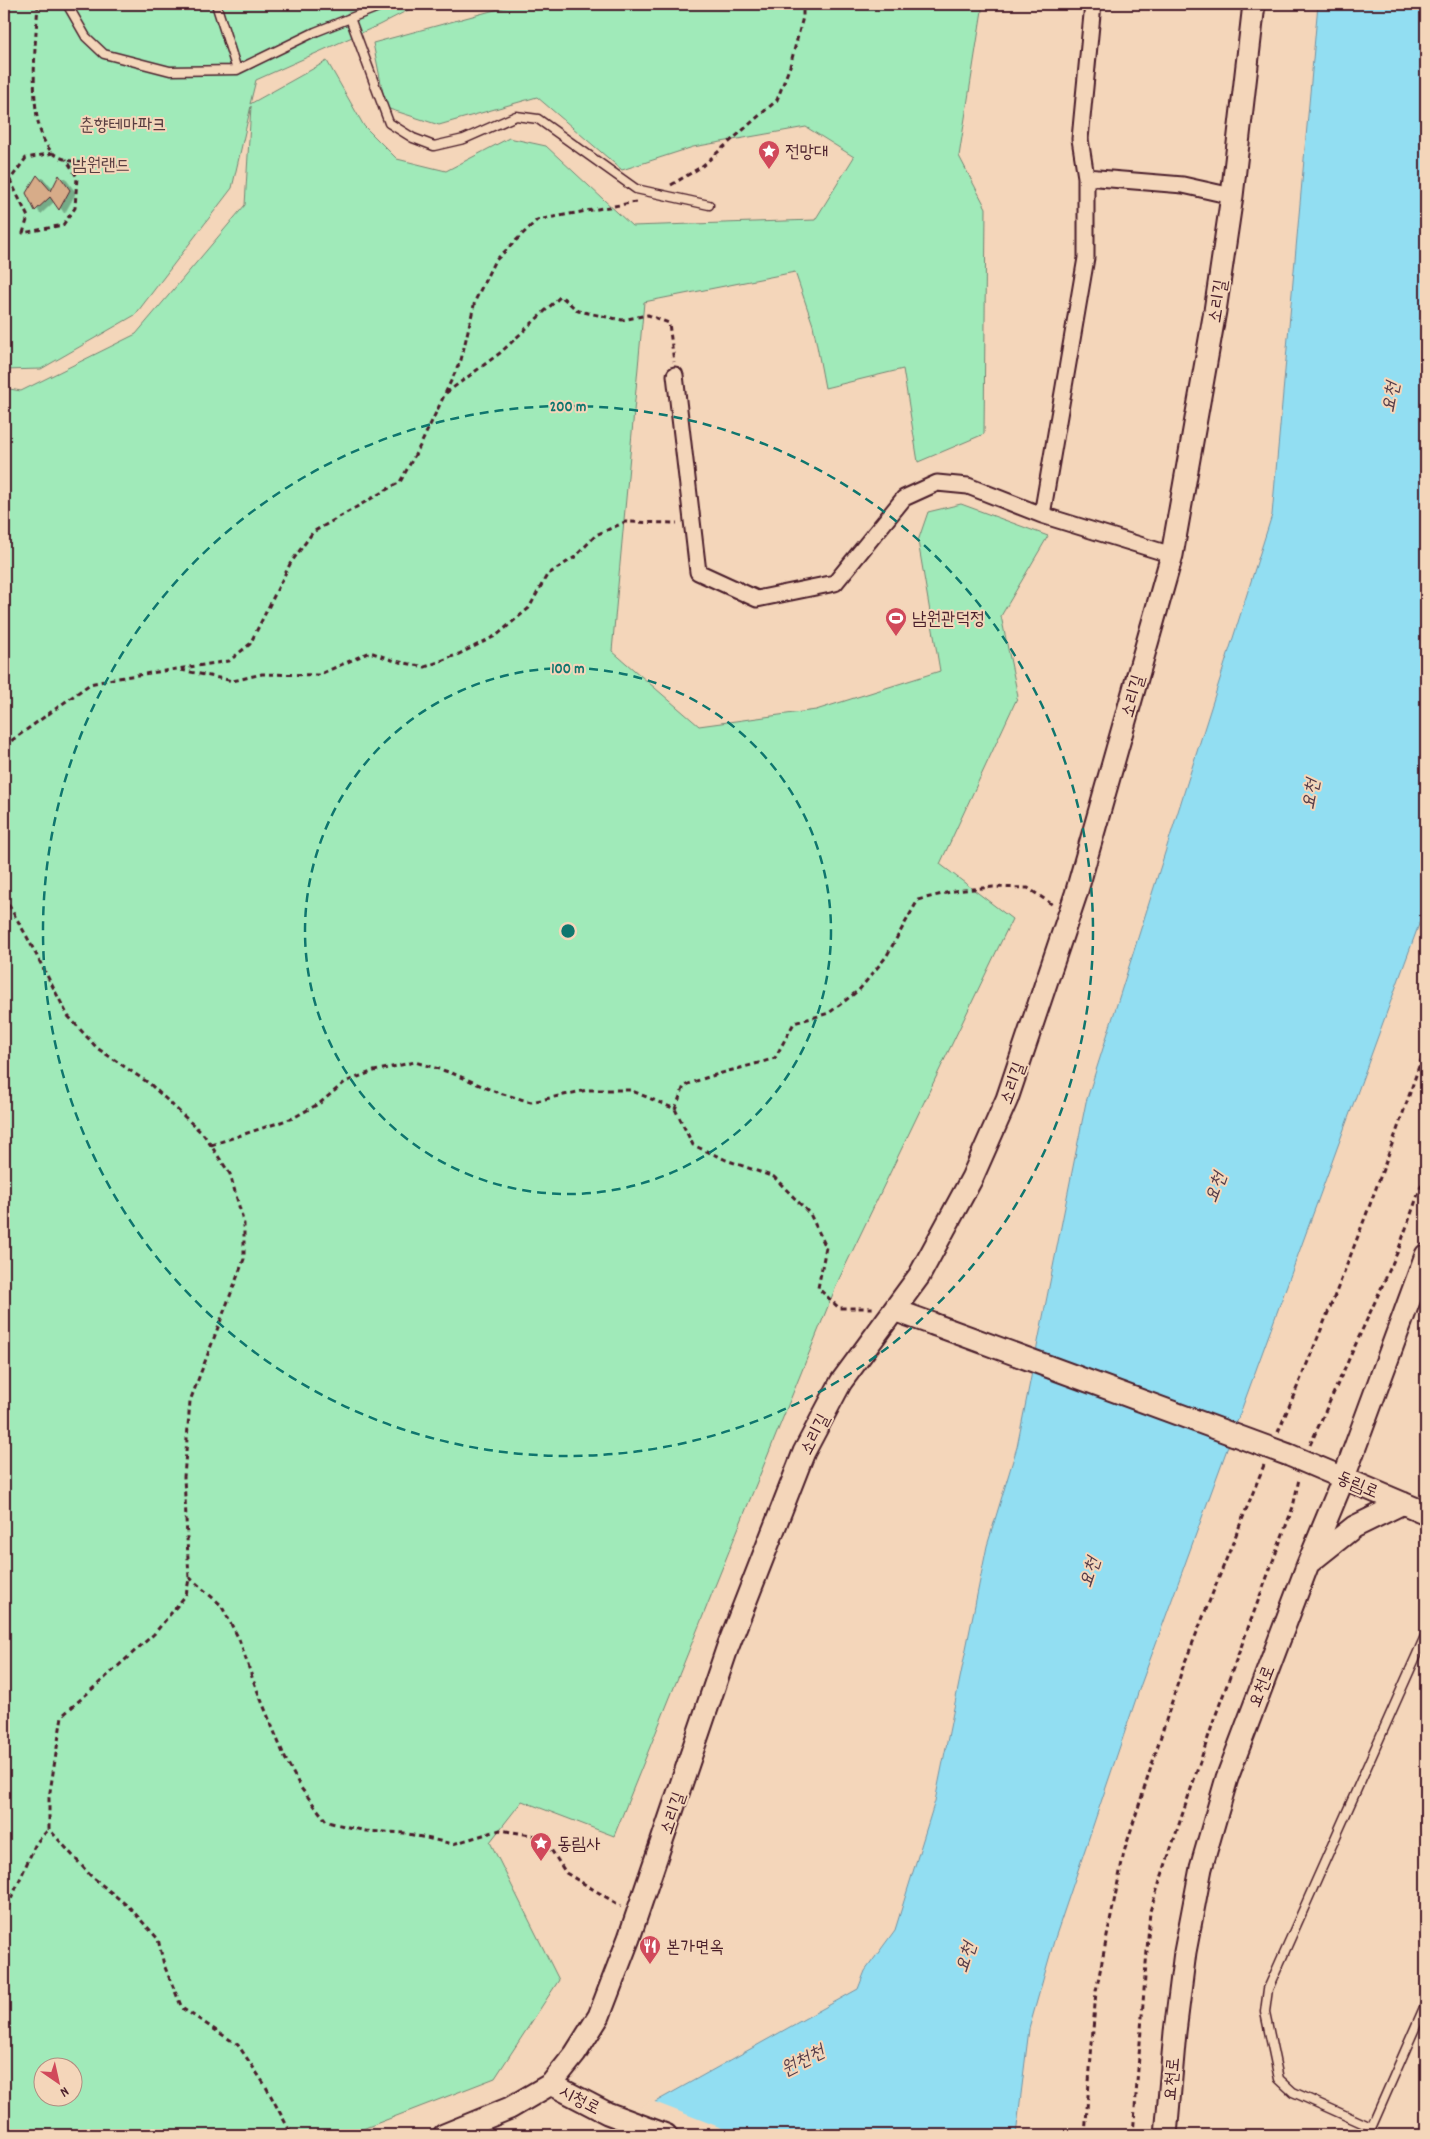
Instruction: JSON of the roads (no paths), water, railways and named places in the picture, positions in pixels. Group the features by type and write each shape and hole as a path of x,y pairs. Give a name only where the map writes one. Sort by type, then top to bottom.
{"main road":[{"name":"소리길","path":"551,2084 575,2054 599,2016 637,1915 727,1649 804,1452 841,1382 919,1276 972,1178 1007,1099 1072,908 1172,555 1199,415 1232,196 1254,4"},
{"name":"요천로","path":"1166,2135 1174,2032 1185,1952 1200,1868 1227,1778 1308,1564 1344,1477 1426,1255"},
{"name":"동림로","path":"894,1310 1289,1452 1426,1513"},
{"path":"1308,1564 1354,1527 1403,1503"},
{"path":"444,2135 510,2108 551,2084"},
{"name":"시청로","path":"551,2084 607,2112 666,2135"}],"street":[{"path":"1042,515 1086,258 1086,177 1080,139 1093,4"},
{"path":"1086,177 1183,185 1232,196"},
{"path":"674,375 698,572 757,599 835,582 904,498 937,483 968,486 1042,515 1172,555"}],"lane":[{"path":"67,4 86,37 104,54 170,71 237,70 315,32 386,4"},
{"path":"216,4 237,70"},
{"path":"350,18 389,123 413,138 434,146 464,139 516,116 538,119 636,189 709,205"},
{"path":"1372,2127 1293,2092 1279,2079 1265,2012 1268,1989 1426,1634"},
{"path":"1368,2135 1426,2005"}],"water":[{"path":"1318,4 1426,4 1426,905 1140,1687 1054,1941 1029,2029 1016,2135 596,2135 858,1989 865,1971 895,1930 935,1801 987,1546 1017,1447 1086,1102 1272,515"}],"place":[{"name":"전망대","path":"769,170"},
{"name":"남원관덕정","path":"896,637"},
{"name":"동림사","path":"541,1862"},
{"name":"본가면옥","path":"650,1965"}],"park label":[{"name":"춘향테마파크","path":"123,124"},
{"name":"남원랜드","path":"101,164"}],"water label":[{"name":"요천","path":"1389,397"},
{"name":"요천","path":"1309,794"},
{"name":"요천","path":"1214,1187"},
{"name":"요천","path":"1088,1572"},
{"name":"요천","path":"964,1957"},
{"name":"원천천","path":"802,2059"}]}
